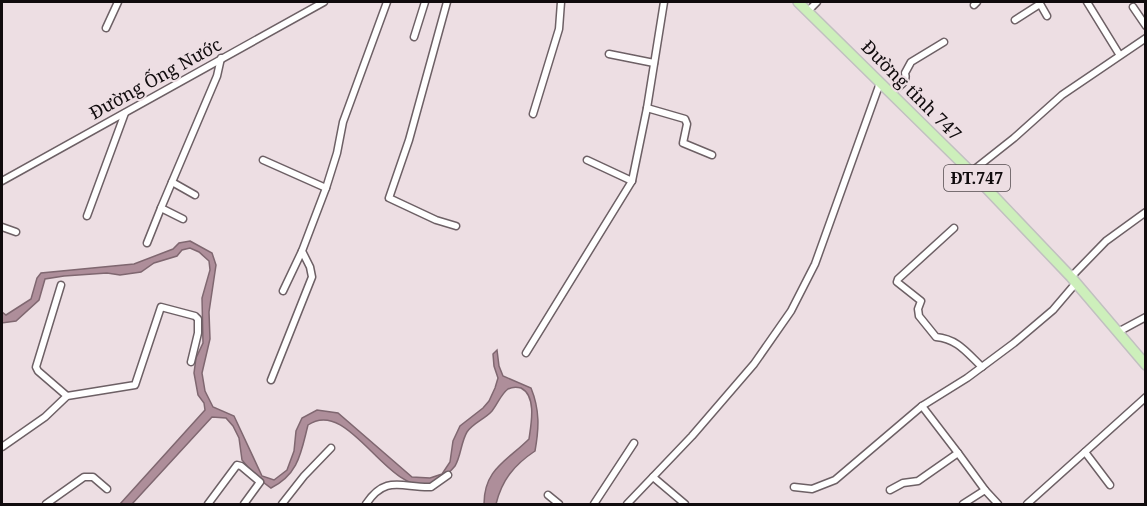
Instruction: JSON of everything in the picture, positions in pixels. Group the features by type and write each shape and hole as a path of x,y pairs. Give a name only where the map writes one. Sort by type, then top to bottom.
{"main road":[{"name":"Đường tỉnh 747","path":"798,2 971,172 1074,280 1146,365"}],"street":[{"path":"106,28 118,2"},
{"name":"Đường Ống Nước","path":"2,181 324,2"},
{"path":"283,291 302,251 326,188 337,153 343,122 387,2"},
{"path":"414,37 425,2"},
{"path":"447,2 412,129 389,198 436,220 456,226"},
{"path":"532,114 559,29 561,2"},
{"path":"526,353 632,181 647,108 664,2"},
{"path":"808,11 817,2"},
{"path":"1087,2 1119,54"},
{"path":"1015,20 1039,3 1047,16"},
{"path":"1133,7 1146,26"},
{"path":"971,172 1014,138 1054,100 1119,54 1146,38"},
{"path":"890,93 905,82 908,66 944,42"},
{"path":"609,54 654,63"},
{"path":"147,243 217,76 221,58"},
{"path":"627,504 754,364 791,311 815,264 880,83"},
{"path":"647,108 685,119 687,124 683,142 712,155"},
{"path":"87,216 125,113"},
{"path":"263,160 326,188"},
{"path":"587,160 632,181"},
{"path":"172,182 195,195"},
{"path":"161,208 183,219"},
{"path":"794,487 812,489 835,480 922,406 982,367 1053,310 1106,241 1146,212"},
{"path":"2,227 16,232"},
{"path":"954,228 920,256 897,282 921,301 918,309 919,316 936,337 950,339 982,367"},
{"path":"271,380 312,277 302,251"},
{"path":"61,285 36,367 67,396"},
{"path":"2,447 45,417 67,396 135,385 161,307 195,316 198,319 198,333 191,362"},
{"path":"1118,332 1146,317"},
{"path":"1027,504 1146,397"},
{"path":"922,406 998,504"},
{"path":"594,504 634,443"},
{"path":"282,504 304,476 331,448"},
{"path":"1084,452 1110,485"},
{"path":"890,490 903,483 918,481 958,453"},
{"path":"208,504 237,465 260,482 244,504"},
{"path":"366,504 379,489 386,485 431,487 448,476"},
{"path":"46,504 84,477 93,477 107,489"},
{"path":"653,477 685,504"},
{"path":"963,504 985,490"},
{"path":"548,495 559,504"}],"shaded area":[{"path":"190,241 212,253 216,265 209,312 210,339 202,373 205,391 213,407 234,416 262,476 274,480 287,470 294,451 296,431 302,418 317,410 338,413 412,477 430,478 442,474 450,462 453,441 460,426 483,408 495,388 498,378 493,354 497,350 503,376 531,388 538,420 535,451 510,474 496,504 484,504 485,492 492,474 529,439 532,411 529,397 521,388 513,388 508,389 494,409 470,429 465,436 455,466 433,484 414,484 398,475 353,434 338,424 323,420 308,425 301,453 293,469 288,476 271,488 255,476 242,460 239,438 233,426 226,418 212,417 132,504 120,504 205,410 204,403 198,395 194,373 196,358 203,343 202,298 210,270 209,261 190,248 182,250 177,256 154,263 141,272 45,279 39,300 16,321 2,323 2,312 6,315 31,299 37,278 41,273 134,264 173,249 179,243"}]}
